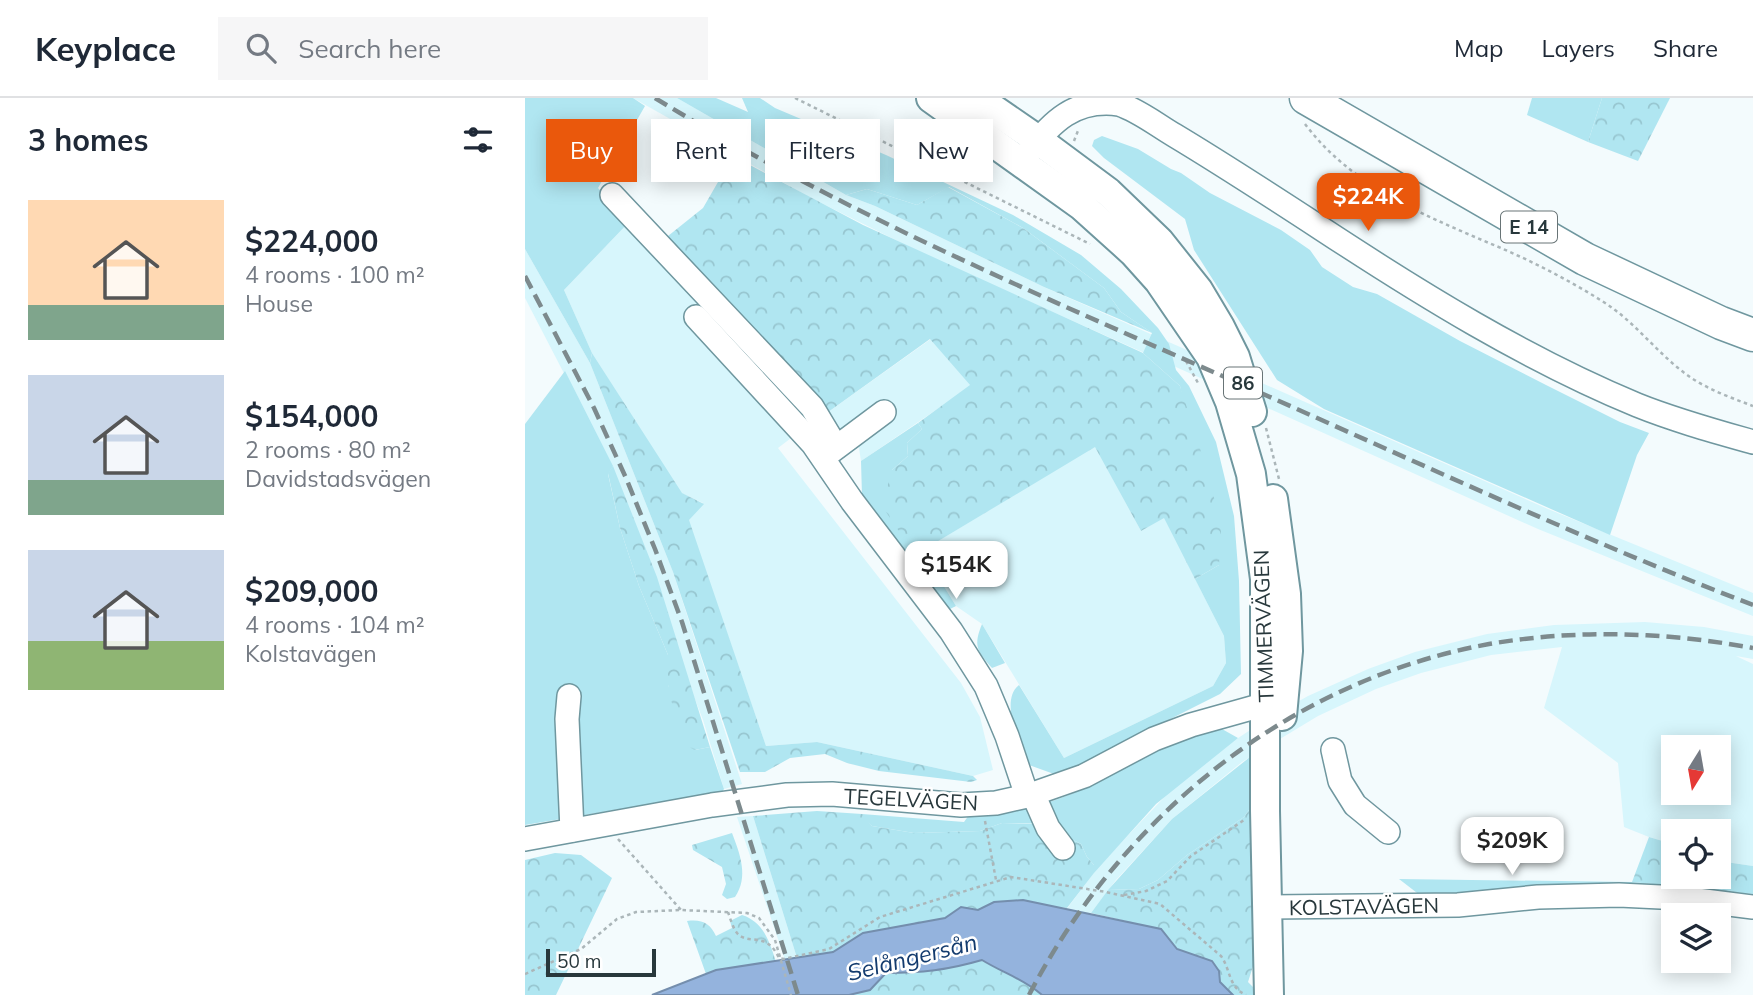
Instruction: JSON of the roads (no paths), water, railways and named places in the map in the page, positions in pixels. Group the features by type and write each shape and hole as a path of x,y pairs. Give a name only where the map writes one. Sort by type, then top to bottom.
{"highway":[{"name":"E 14","path":"1315,103 1437,155 1569,229 1716,300 1753,314"},
{"name":"E 14","path":"1315,103 1585,259 1721,323 1753,335"}],"main road":[{"name":"TIMMERVÄGEN","path":"931,98 1108,192 1159,241 1198,290 1235,357 1267,463 1282,555 1288,651 1274,704 1265,811 1271,907"},
{"name":"TIMMERVÄGEN","path":"965,98 985,104 1030,151"},
{"name":"TIMMERVÄGEN","path":"1271,907 1281,812 1274,704"}],"street":[{"path":"1030,151 1057,117 1079,105 1092,102 1118,104 1133,110 1234,171 1397,277 1477,324 1555,366 1637,405 1752,448"},
{"path":"612,195 812,407 824,450 852,501 951,631 986,686 1030,795 1062,848"},
{"path":"696,317 824,450"},
{"path":"824,450 884,412"},
{"path":"569,696 567,719 572,830"},
{"name":"TEGELVÄGEN","path":"525,839 712,805 787,795 832,794 961,805 982,804 1030,795 1084,776 1154,738 1210,718 1274,704"},
{"path":"1333,750 1340,781 1355,805 1388,832"},
{"name":"KOLSTAVÄGEN","path":"1271,907 1458,905 1538,897 1619,895 1681,898 1753,907"}],"water":[{"name":"Selångersån","path":"1023,900 1161,929 1177,949 1212,961 1219,971 1220,982 1233,995 1042,995 1021,980 982,960 934,970 886,973 870,990 849,995 652,995 716,970 833,952 863,933 945,918 961,907 978,910 994,902"}],"railway":[{"path":"655,98 798,179 945,252 1497,498 1753,605"},
{"path":"525,276 594,408 655,549 682,622 798,995"},
{"path":"1029,995 1067,930 1112,870 1162,815 1219,766 1280,724 1345,689 1415,662 1522,639 1621,634 1753,648"}]}
